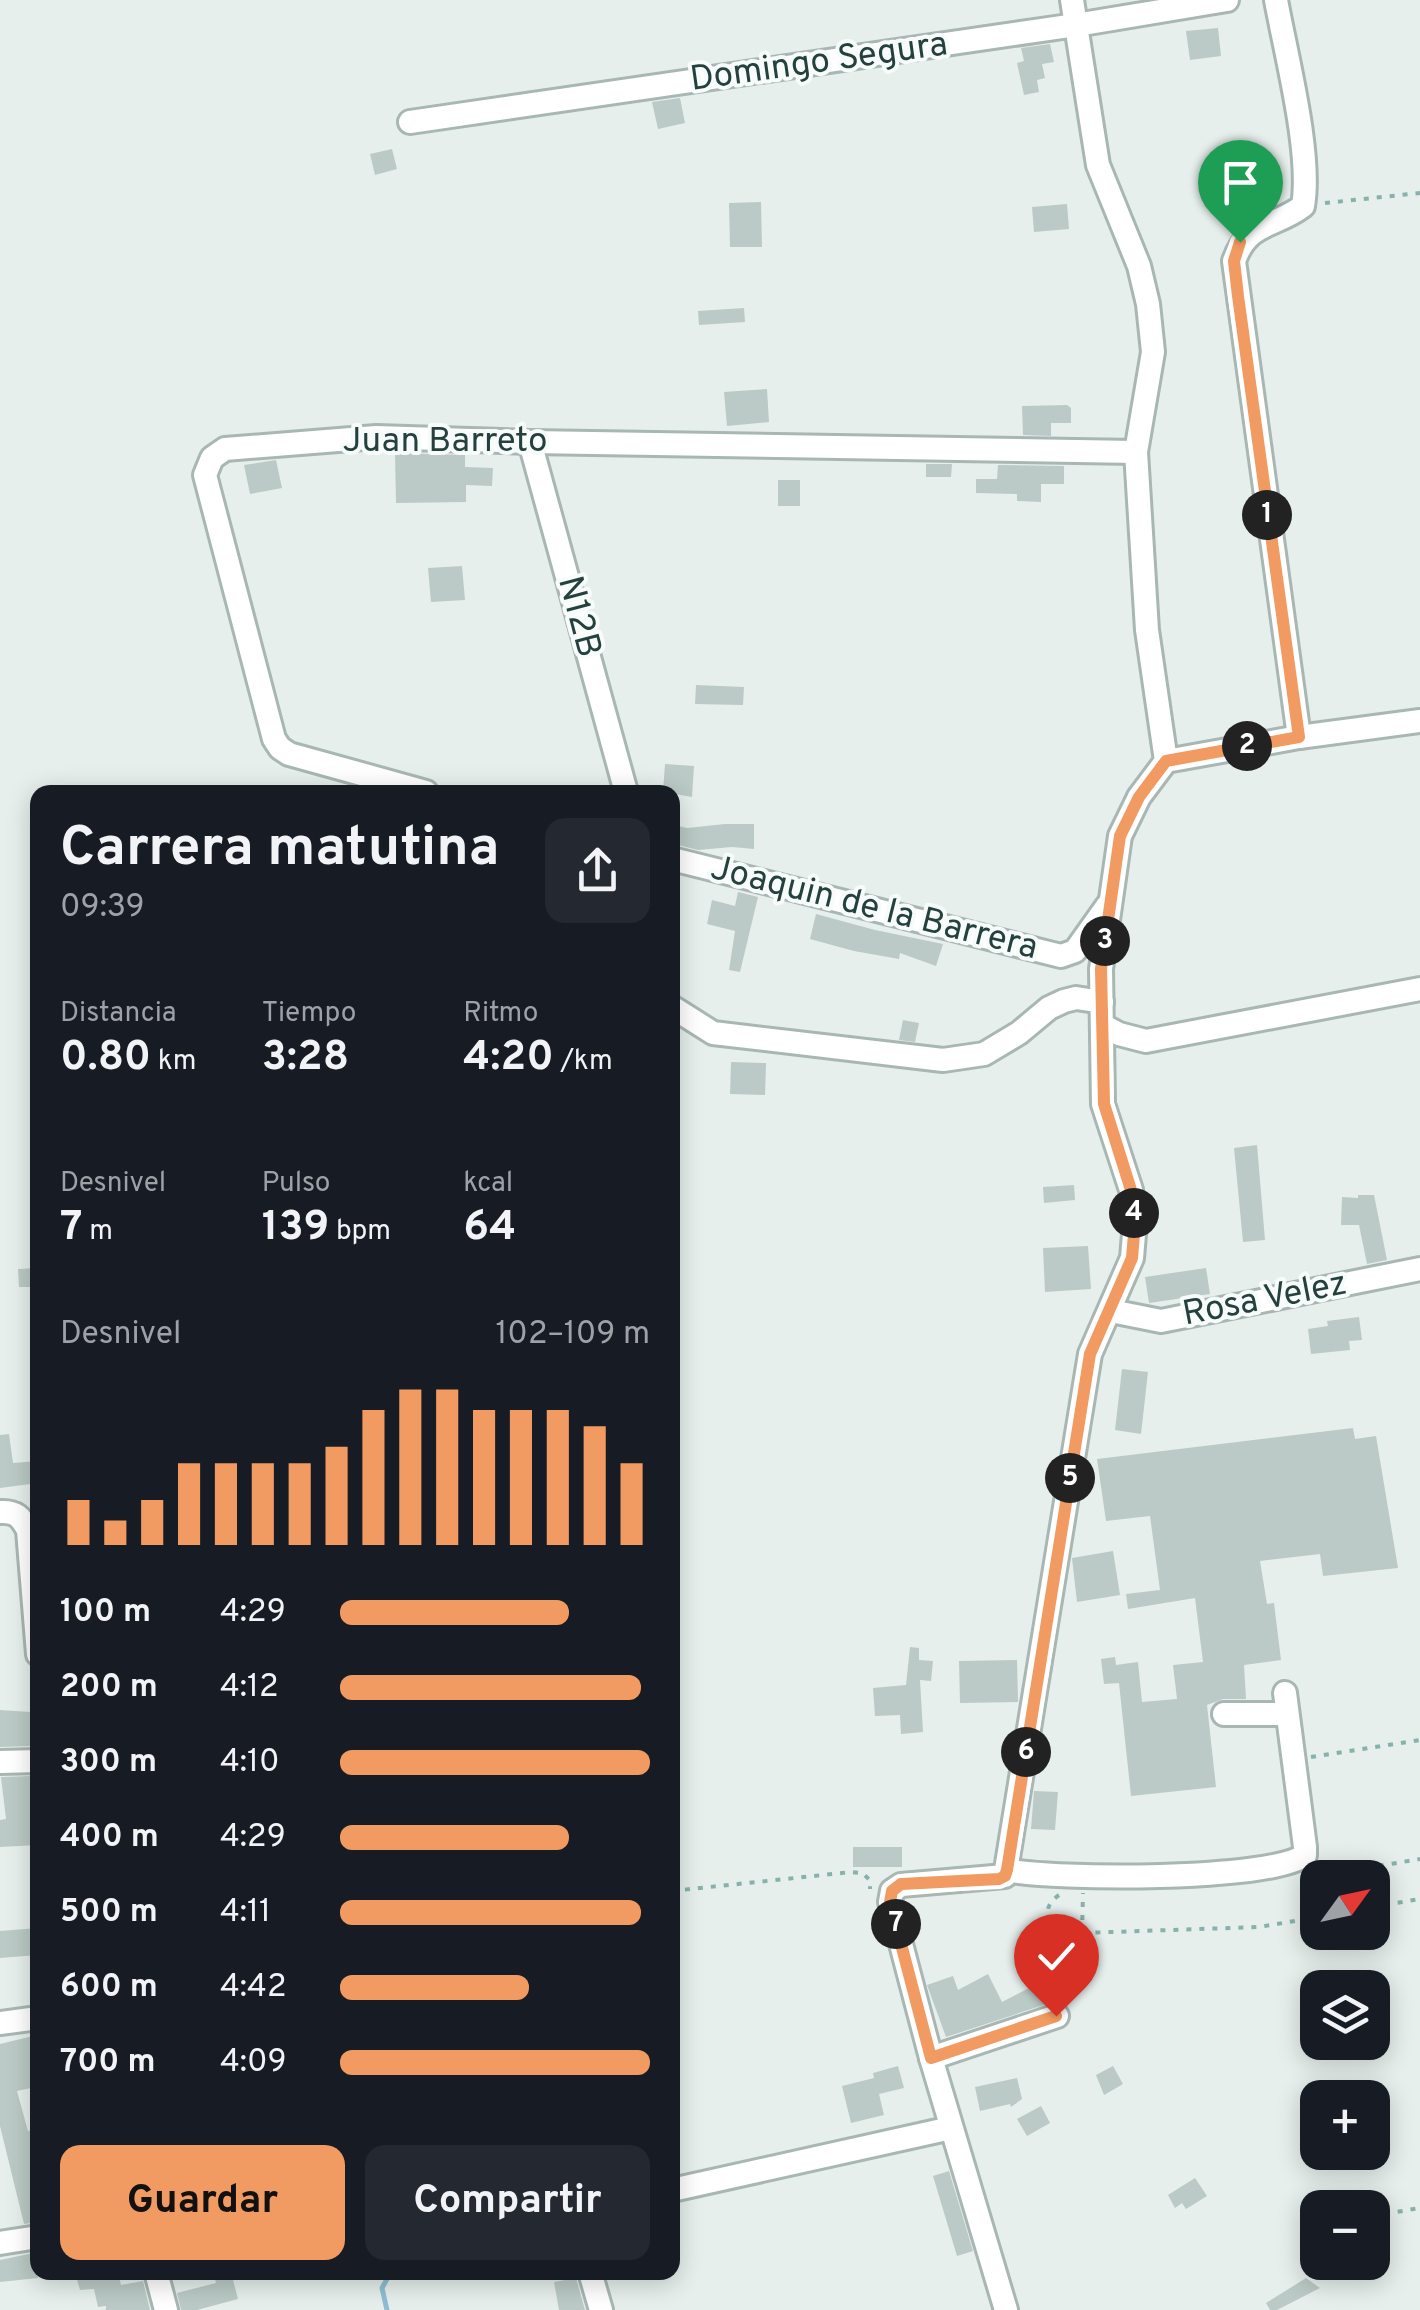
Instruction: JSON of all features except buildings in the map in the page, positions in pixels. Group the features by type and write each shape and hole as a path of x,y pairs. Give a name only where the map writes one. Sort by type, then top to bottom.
{"street":[{"path":"1072,0 1098,165 1138,266 1148,304 1153,352 1136,452 1147,630 1166,761"},
{"name":"Domingo Segura","path":"410,122 1227,0"},
{"path":"1276,0 1306,190 1303,206 1240,242 1234,261 1299,737"},
{"name":"Juan Barreto","path":"401,785 289,754 274,739 205,475 212,458 225,450 376,436 1136,452"},
{"name":"N12B","path":"530,442 624,785"},
{"path":"1006,2310 931,2058 890,1902 892,1891 901,1884 999,1879 1007,1870 1090,1354 1132,1258 1135,1222 1131,1190 1104,1104 1101,969 1120,836 1139,797 1166,761 1299,737 1420,721"},
{"name":"Joaquin de la Barrera","path":"680,861 1061,956 1075,951 1109,902"},
{"path":"680,1012 713,1032 943,1060 984,1054 1050,1008 1076,998 1102,1014 1119,1034 1146,1041 1420,989"},
{"name":"Rosa Velez","path":"1111,1311 1161,1320 1420,1269"},
{"path":"11,1515 28,1530 30,1555"},
{"path":"1007,1870 1030,1875 1142,1876 1264,1869 1305,1855 1285,1703 1224,1714"},
{"path":"0,1762 30,1761"},
{"path":"931,2058 1056,2016"},
{"path":"0,2023 30,2019"},
{"path":"680,2188 952,2128"},
{"path":"0,2244 30,2238"},
{"path":"158,2280 166,2310"},
{"path":"592,2280 601,2310"}],"path":[{"path":"1303,206 1420,193"},
{"path":"1292,1760 1420,1740"},
{"path":"1294,1879 1420,1859"},
{"path":"680,1890 851,1872 862,1873 870,1880 870,1896"},
{"path":"1082,1934 1083,1888 1070,1889 1050,1903 1047,1914 1050,1921 1082,1934 1259,1927 1300,1920"},
{"path":"1390,1904 1420,1899"},
{"path":"1390,2213 1420,2208"}],"waterway":[{"path":"386,2280 382,2288 387,2310"}],"route":[{"path":"1056,2016 931,2058 890,1902 892,1891 901,1884 999,1879 1007,1870 1090,1354 1132,1258 1135,1222 1131,1190 1104,1104 1101,969 1120,836 1139,797 1166,761 1299,737 1238,296 1234,261 1240,242"}]}
